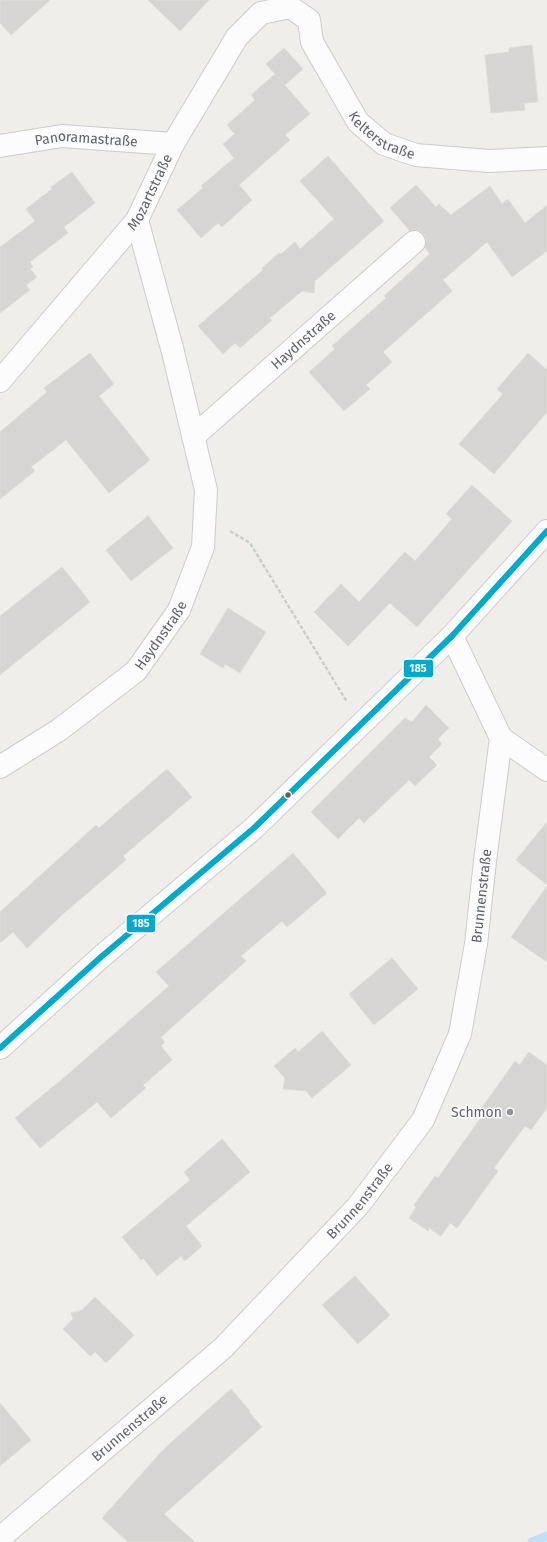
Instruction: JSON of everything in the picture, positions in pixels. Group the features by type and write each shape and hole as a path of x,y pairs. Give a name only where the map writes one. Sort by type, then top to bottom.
{"street":[{"name":"Mozartstraße","path":"0,381 137,220 173,144 237,37 261,13 291,4"},
{"name":"Kelterstraße","path":"291,4 309,20 312,42 358,122 384,144 416,155 489,161 547,158"},
{"name":"Panoramastraße","path":"0,146 62,136 173,144"},
{"name":"Haydnstraße","path":"0,767 59,730 136,671 179,610 203,547 206,490 173,352 137,220"},
{"name":"Haydnstraße","path":"193,437 414,242"},
{"path":"0,1048 101,957 254,828 452,636 547,531"},
{"path":"452,636 501,738 547,770"},
{"name":"Brunnenstraße","path":"0,1538 223,1348 358,1206 423,1120 460,1034 476,944 501,738"}],"path":[{"path":"204,514 250,543 361,725"}],"building":[{"path":"0,0 50,0 11,35 0,23"},
{"path":"148,0 209,0 180,31"},
{"path":"532,45 538,102 524,103 525,110 491,113 485,55 509,52 509,48"},
{"path":"284,48 303,69 285,85 266,64"},
{"path":"275,74 310,114 285,135 290,140 239,185 252,200 222,227 218,223 201,238 177,210 203,188 201,186 234,158 223,144 235,134 227,125 255,100 251,95"},
{"path":"328,156 384,221 315,281 314,293 302,291 270,318 272,320 240,348 235,343 223,354 198,326 263,270 262,268 279,253 281,254 295,242 300,249 334,219 300,181"},
{"path":"72,172 95,203 64,227 68,233 30,262 33,267 30,269 37,277 26,285 30,290 0,313 0,247 35,221 26,209 52,189 51,187"},
{"path":"416,185 436,207 439,204 451,215 490,186 502,204 508,199 525,223 547,205 547,251 512,277 487,242 443,280 452,291 383,352 392,362 366,385 370,389 344,411 309,372 335,349 332,346 386,298 384,296 430,254 425,248 426,240 424,234 418,230 410,231 390,208"},
{"path":"90,353 114,384 99,396 150,460 109,493 66,440 31,467 35,471 0,499 0,432 47,392 44,388"},
{"path":"528,353 547,370 547,412 494,474 459,444 503,394 497,389"},
{"path":"472,485 512,521 417,627 390,603 348,646 314,612 341,584 359,602 405,552 415,561 452,519 446,514"},
{"path":"148,516 173,548 131,581 106,550"},
{"path":"62,567 90,602 0,675 0,616"},
{"path":"228,608 266,632 240,673 225,664 223,668 200,654"},
{"path":"426,705 449,728 438,739 442,744 429,757 437,765 415,786 409,780 364,823 359,818 338,839 311,812 405,718 412,722"},
{"path":"167,769 192,797 123,856 126,860 63,914 27,948 13,932 0,943 0,912 96,825 99,828"},
{"path":"547,822 547,885 516,860"},
{"path":"293,853 327,893 287,927 282,921 241,956 246,961 161,1037 165,1042 161,1046 172,1060 143,1085 146,1088 111,1118 97,1102 40,1148 15,1118 66,1076 169,986 156,972"},
{"path":"547,886 547,962 511,937"},
{"path":"392,958 418,989 374,1025 349,994"},
{"path":"322,1031 351,1065 312,1098 306,1091 283,1089 285,1078 274,1066 295,1048 298,1052"},
{"path":"529,1052 547,1065 547,1108 531,1130 525,1126 494,1168 498,1171 457,1228 450,1223 441,1236 429,1228 428,1231 409,1218 416,1207 414,1205 435,1176 438,1178 482,1116 478,1113 515,1061 520,1065"},
{"path":"222,1139 250,1172 186,1226 202,1246 185,1261 181,1256 157,1276 143,1258 141,1260 122,1237 190,1180 184,1172"},
{"path":"355,1276 390,1315 358,1344 322,1305"},
{"path":"95,1297 134,1335 106,1363 95,1352 90,1356 63,1329 73,1319 71,1313 82,1310"},
{"path":"231,1389 262,1427 164,1514 195,1542 128,1542 102,1518 164,1449"},
{"path":"0,1403 31,1440 0,1466"}],"waterway":[{"path":"532,1542 547,1536"}],"transit line":[{"name":"185","path":"0,1048 101,957 254,828 452,636 547,531"}],"place":[{"name":"Schmon","path":"510,1112"}]}
